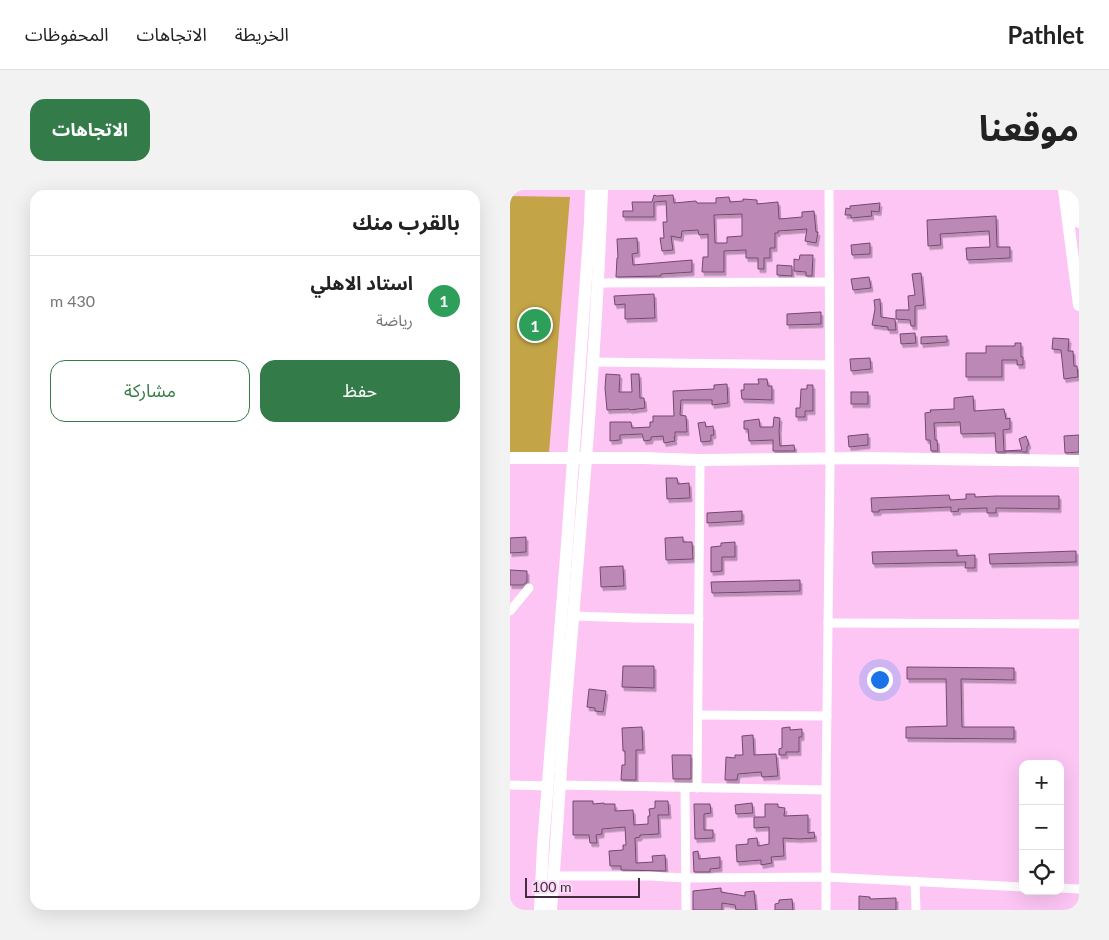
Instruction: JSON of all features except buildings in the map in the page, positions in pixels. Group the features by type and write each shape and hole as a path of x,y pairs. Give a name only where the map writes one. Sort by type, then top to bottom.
{"street":[{"path":"540,910 574,616 591,190"},
{"path":"551,910 554,876 554,786 579,462 593,362 602,190"},
{"path":"826,910 830,462 829,190"},
{"path":"1064,190 1079,305"},
{"path":"1075,190 1079,222"},
{"path":"598,283 829,282"},
{"path":"593,362 829,365"},
{"path":"510,458 641,465 700,466 830,462 881,466 1079,470"},
{"path":"510,467 643,458 830,462 1079,462"},
{"path":"697,788 700,466"},
{"path":"510,611 529,588"},
{"path":"574,616 698,618"},
{"path":"828,623 1079,624"},
{"path":"698,715 827,716"},
{"path":"510,785 826,790"},
{"path":"685,788 686,910"},
{"path":"554,876 686,878 826,877 1019,887"},
{"path":"916,882 916,910"},
{"path":"1064,888 1079,889"}],"shaded area":[{"path":"510,196 570,197 549,453 510,453"}],"place":[{"name":"استاد الاهلي","path":"535,325"}]}
